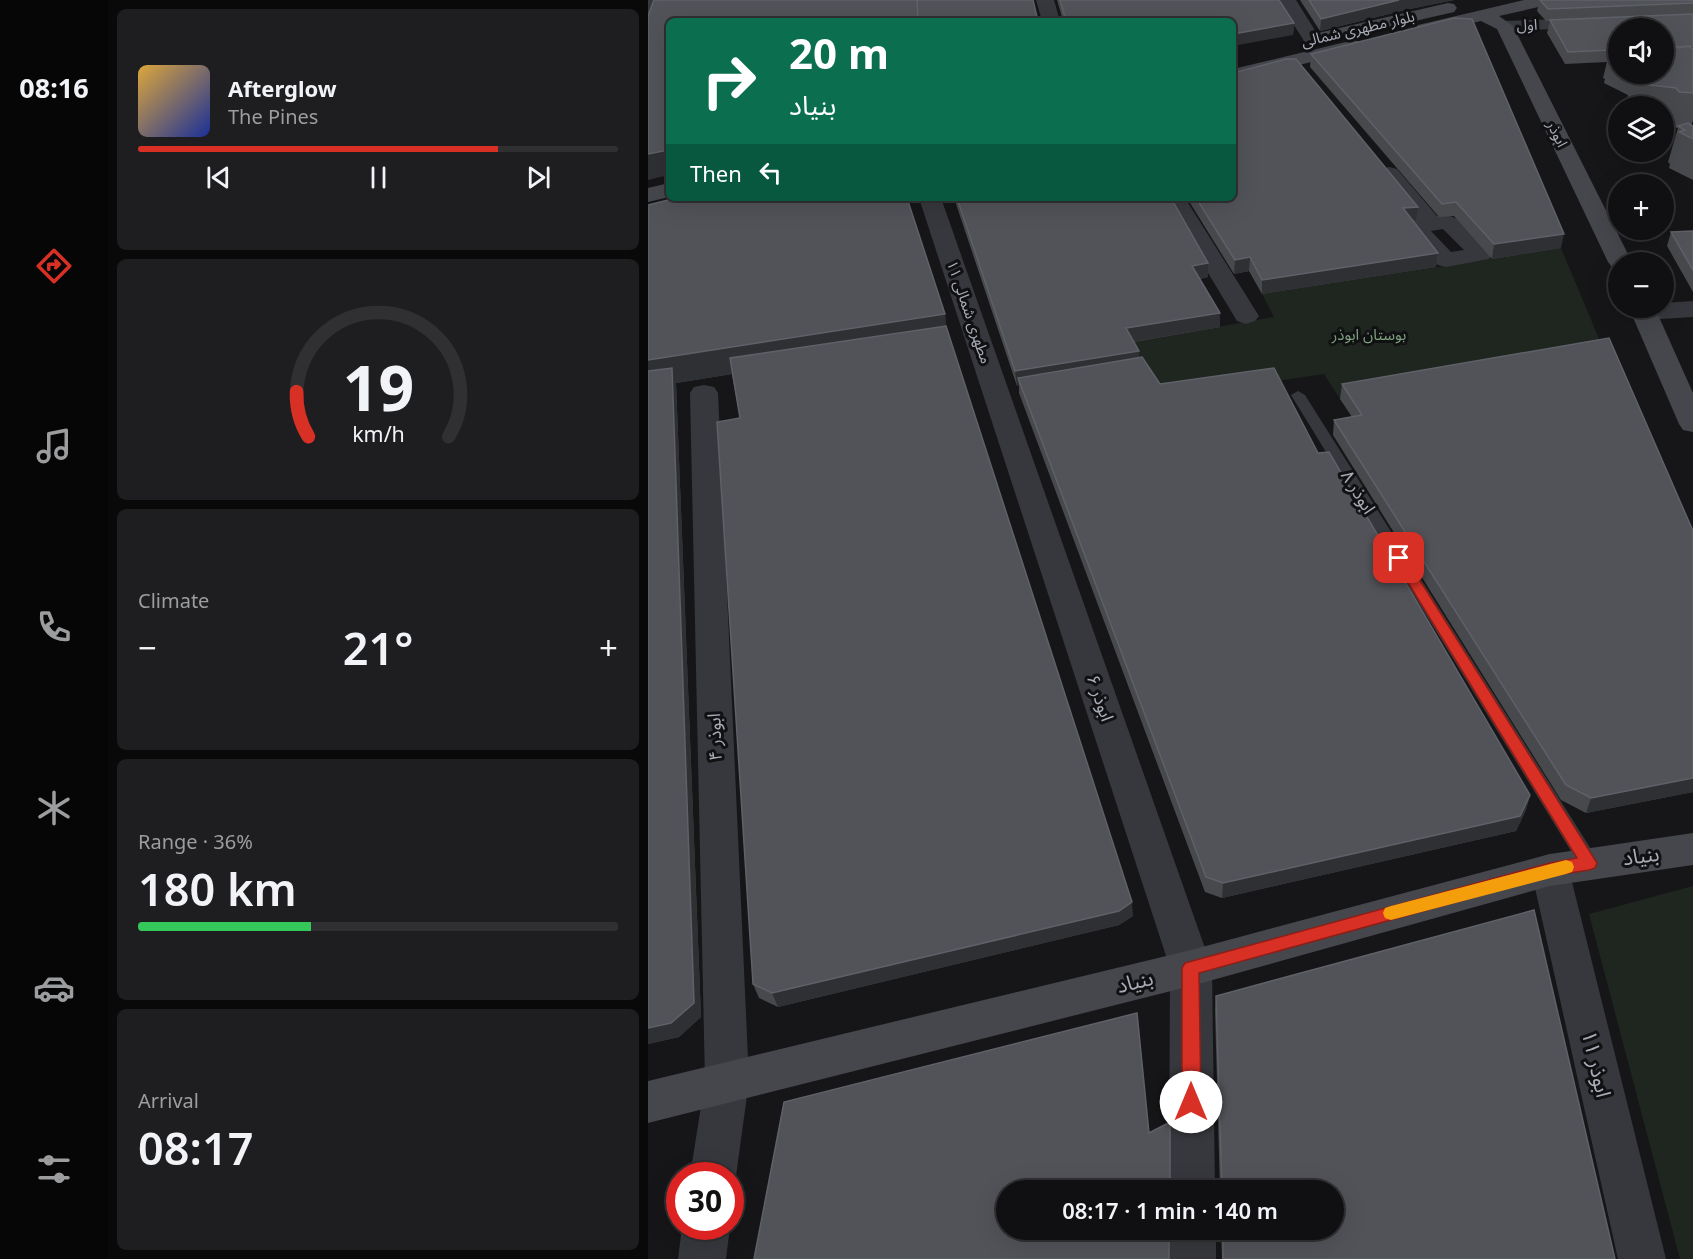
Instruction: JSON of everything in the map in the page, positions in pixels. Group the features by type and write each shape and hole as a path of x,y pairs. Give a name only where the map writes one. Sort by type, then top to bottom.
{"street":[{"path":"648,15 651,0"},
{"path":"1045,0 1050,18"},
{"path":"1287,0 1312,40"},
{"name":"بلوار مطهری شمالی","path":"1236,57 1312,40 1483,8 1546,0"},
{"path":"1483,8 1504,26"},
{"name":"بلوار مطهری شمالی","path":"1236,74 1293,61 1483,8"},
{"name":"اول","path":"1504,26 1608,22"},
{"name":"ابوذر","path":"1504,26 1615,252"},
{"path":"1293,61 1308,79"},
{"path":"1377,160 1431,224"},
{"path":"648,195 666,198"},
{"path":"648,216 672,201"},
{"name":"مطهری شمالی ۱۱","path":"931,201 1009,390 1009,427"},
{"path":"1176,201 1246,315"},
{"path":"1674,309 1693,309"},
{"path":"1647,318 1693,423"},
{"name":"ابوذر ۴","path":"704,393 727,1081 715,1162"},
{"name":"ابوذر ۶","path":"1009,427 1191,968 1192,1180"},
{"name":"بنیاد","path":"648,1102 1191,968 1569,866 1693,849"},
{"name":"ابوذر ۱۱","path":"1569,866 1642,1259"},
{"path":"702,1259 704,1240"},
{"path":"1192,1240 1192,1259"}],"lane":[{"name":"ابوذر ۸","path":"1298,395 1569,866"}],"green space":[{"name":"بوستان ابوذر","path":"1561,248 1605,353 1340,399 1324,374 1161,398 1126,343 1274,317 1262,294"},
{"path":"1693,886 1693,1259 1680,1259 1589,914"}],"building":[{"path":"654,0 917,0 918,18 666,18 666,151 648,154 648,16"},
{"path":"917,0 1033,0 1037,18 918,18"},
{"path":"1060,0 1279,0 1294,23 1236,33 1236,18 1065,18"},
{"path":"1309,0 1399,0 1321,19"},
{"path":"1540,0 1693,0 1693,3 1548,9"},
{"path":"1693,14 1693,46 1674,46 1674,18 1608,18 1608,50 1568,52 1550,20"},
{"path":"1454,18 1472,19 1564,234 1494,244 1456,202 1442,204 1311,54"},
{"path":"1674,45 1679,48 1688,46 1693,49 1693,93 1679,92 1676,88 1641,84 1674,84"},
{"path":"1286,59 1296,59 1418,207 1403,208 1438,253 1262,280 1250,257 1235,260 1198,201 1236,201 1236,72"},
{"path":"1688,123 1693,126 1693,139 1679,132 1685,130 1678,126"},
{"path":"666,200 908,201 945,314 648,360 648,205"},
{"path":"958,201 1173,201 1208,263 1192,266 1220,313 1126,328 1139,351 1015,371"},
{"path":"1693,231 1693,270 1674,237 1674,232"},
{"path":"946,326 1132,902 1119,911 772,993 753,984 717,422 740,418 730,358"},
{"path":"1609,338 1693,531 1693,778 1591,798 1566,785 1334,420 1362,415 1342,384"},
{"path":"1142,357 1160,384 1274,368 1318,453 1329,452 1530,795 1520,816 1223,883 1206,877 1018,378"},
{"path":"672,368 694,1003 671,1023 648,1028 648,371"},
{"path":"1534,910 1615,1259 1223,1259 1223,1240 1344,1240 1344,1180 1222,1180 1216,996"},
{"path":"1137,1013 1149,1133 1170,1122 1170,1180 996,1180 996,1240 1169,1240 1169,1259 754,1259 784,1102"}],"slow traffic":[{"path":"1391,913 1566,867"}],"route":[{"path":"1191,1102 1191,968 1550,870 1589,863 1399,558"}]}
